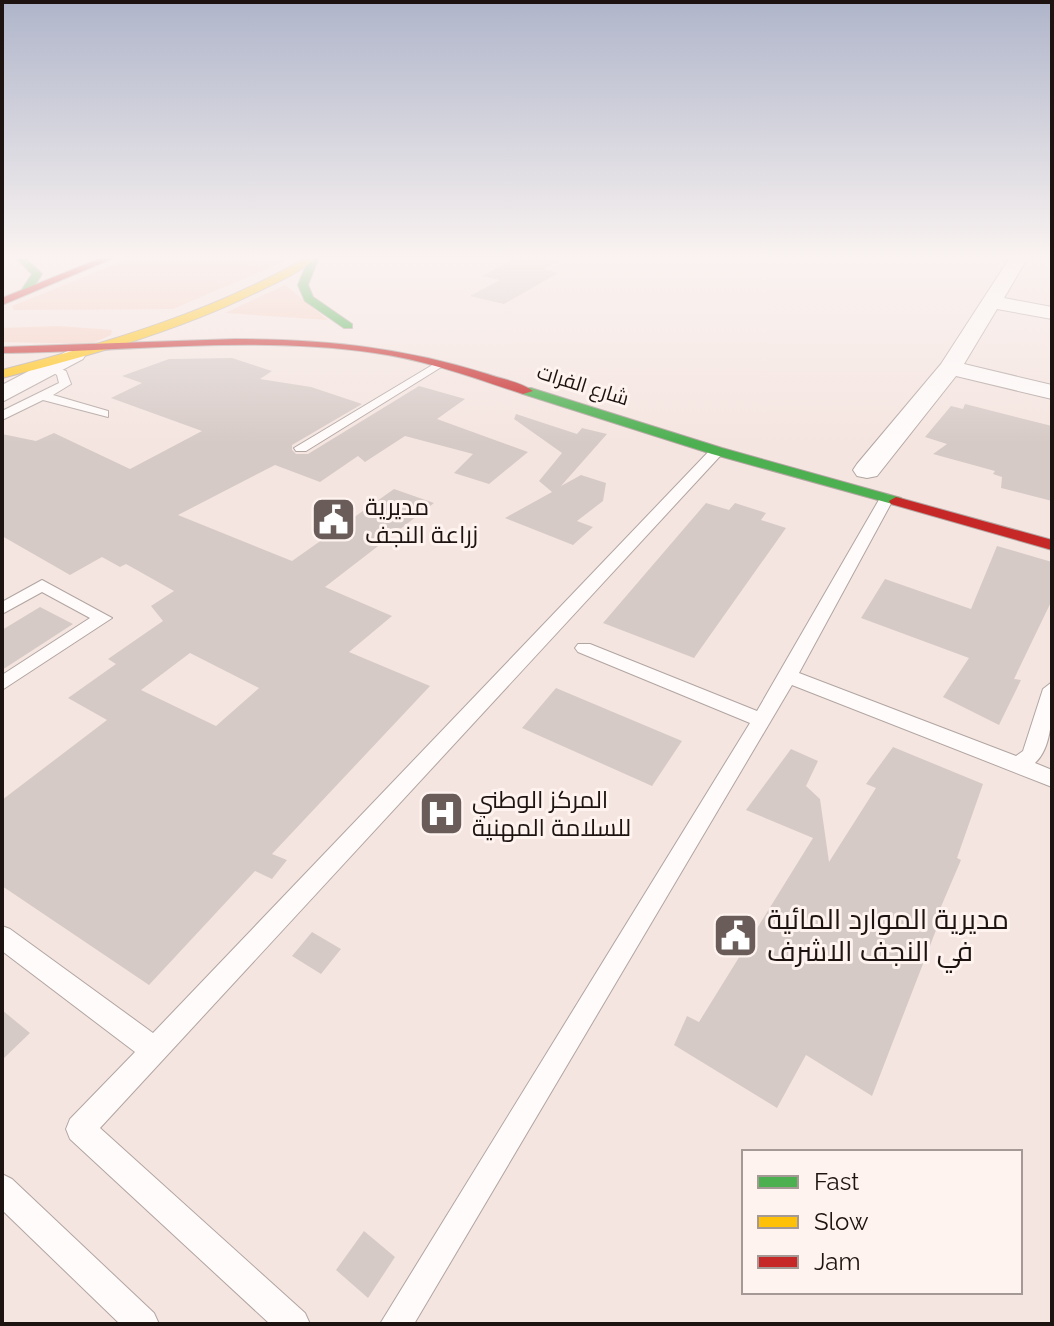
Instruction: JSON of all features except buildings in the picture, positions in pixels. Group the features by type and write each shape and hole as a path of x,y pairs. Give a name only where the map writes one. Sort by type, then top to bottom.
{"main road":[{"path":"2,374 178,321"},
{"path":"200,343 192,340 189,331 211,321"},
{"path":"341,321 348,326"},
{"name":"شارع الفرات","path":"319,325 348,326 523,370"},
{"name":"شارع الفرات","path":"82,352 200,343 328,343 375,347 717,451 872,477 1052,545"},
{"path":"2,350 82,352"}],"street":[{"path":"872,477 950,368 978,321"},
{"path":"2,395 82,352"},
{"path":"950,368 1052,392"}],"lane":[{"path":"301,448 439,364"},
{"path":"2,416 46,397 65,384 62,373 53,369"},
{"path":"46,397 104,414"},
{"path":"294,1324 80,1129 717,451"},
{"path":"396,1324 788,676 872,477"},
{"path":"2,609 42,585 103,618 2,684"},
{"path":"584,648 761,720"},
{"path":"788,676 1052,779"},
{"path":"1018,765 1032,755 1052,689"},
{"path":"2,937 154,1050"},
{"path":"2,1189 143,1324"}],"shaded area":[{"path":"58,326 112,330 111,335 91,344 2,342 2,328"}],"traffic: fast":[{"path":"341,321 348,326"},
{"path":"527,391 717,451 896,501"}],"traffic: slow":[{"path":"2,374 82,353 180,321"}],"traffic: jam":[{"path":"2,350 235,342 328,344 413,356 527,391"},
{"path":"896,501 1052,545"}],"place":[{"name":"مديرية زراعة النجف","path":"334,520"},
{"name":"المركز الوطني للسلامة المهنية","path":"441,813"},
{"name":"مديرية الموارد المائية في النجف الاشرف","path":"736,935"}]}
